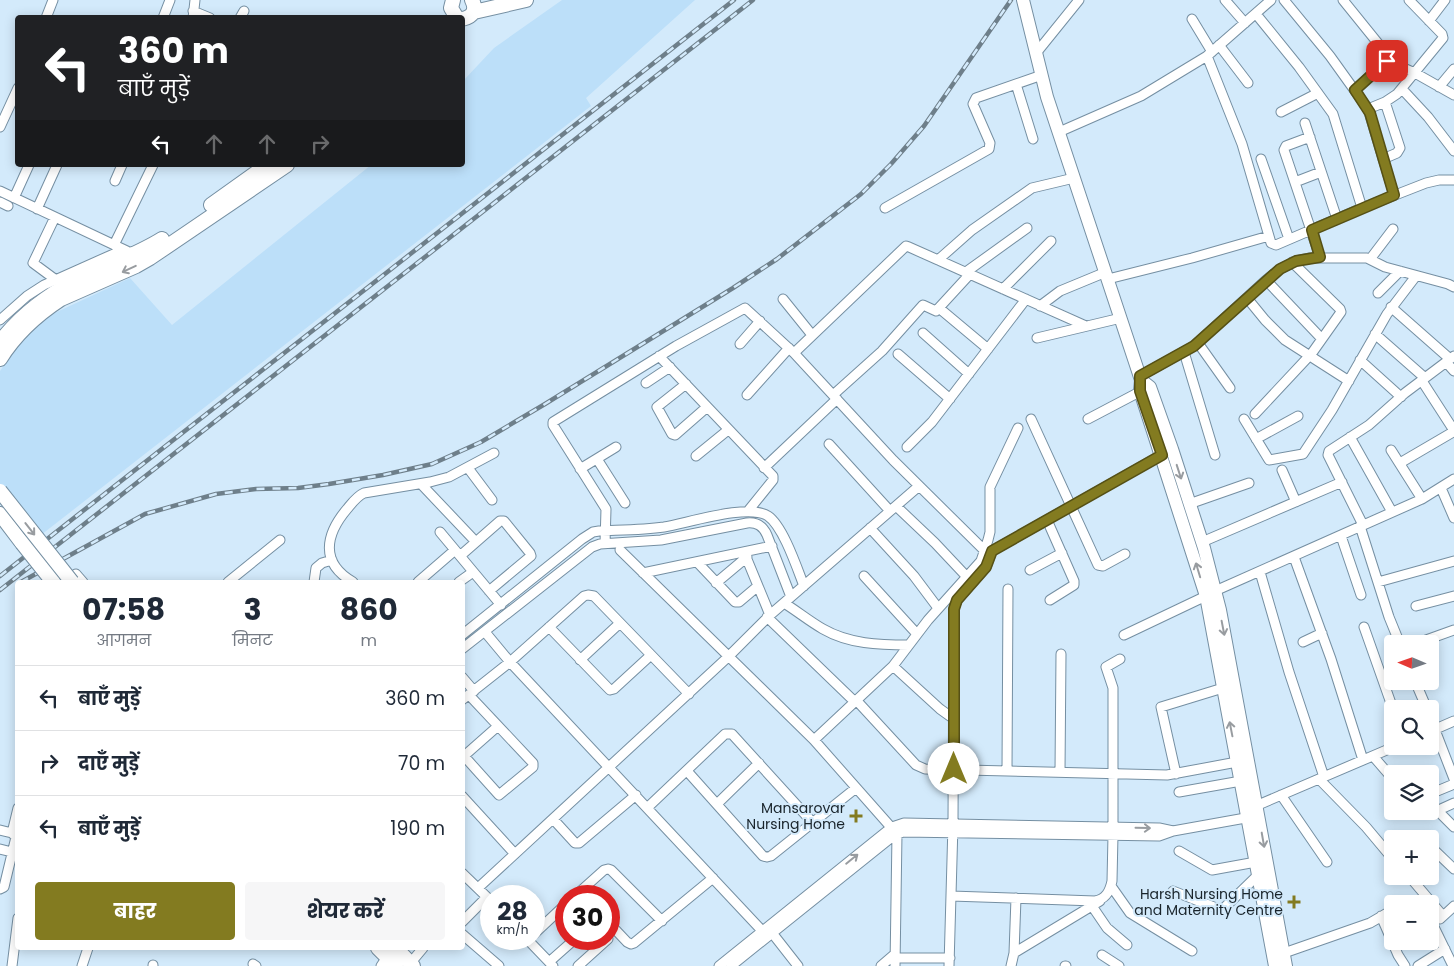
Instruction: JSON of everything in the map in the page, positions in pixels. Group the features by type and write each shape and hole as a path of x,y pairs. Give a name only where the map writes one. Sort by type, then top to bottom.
{"main road":[{"path":"453,0 451,8 462,15 526,0"},
{"path":"0,359 9,328 42,313 62,299 150,258 231,197 265,167"},
{"path":"0,342 9,328 41,301 75,281 185,224 284,167"},
{"path":"0,491 74,578"},
{"path":"0,514 51,580"},
{"path":"388,955 411,965"}],"street":[{"path":"47,15 53,0"},
{"path":"164,15 170,0"},
{"path":"193,0 193,14"},
{"path":"1023,0 1047,97 1166,452 1210,594 1276,939 1275,966"},
{"path":"1037,52 1079,0"},
{"path":"1225,0 1245,23"},
{"path":"1059,132 1141,96 1212,51 1271,0"},
{"path":"1284,0 1330,56 1368,109 1394,195"},
{"path":"1343,0 1381,47 1382,54 1397,65 1454,95"},
{"path":"1368,109 1385,102 1402,89 1444,37 1409,0"},
{"path":"1429,21 1445,0"},
{"path":"1256,14 1333,114 1362,208"},
{"path":"1192,19 1212,51 1271,243 1276,245 1362,208 1433,181 1454,180"},
{"path":"1212,51 1248,83"},
{"path":"1355,90 1387,61 1387,58"},
{"path":"1439,87 1454,70"},
{"path":"885,208 989,149 990,143 973,104 976,98 1042,75"},
{"path":"1016,84 1033,139"},
{"path":"1402,89 1428,117 1454,150"},
{"path":"1281,112 1318,93"},
{"path":"0,127 15,94"},
{"path":"1383,159 1397,153 1400,148 1385,102"},
{"path":"1305,123 1337,219"},
{"path":"1310,137 1284,150 1320,257"},
{"path":"1261,159 1289,240"},
{"path":"14,198 28,167"},
{"path":"37,208 56,167"},
{"path":"115,181 121,167"},
{"path":"114,245 152,167"},
{"path":"1295,182 1321,172"},
{"path":"938,260 972,230 1032,188 1074,178"},
{"path":"0,191 114,245 133,252"},
{"path":"55,217 32,263 56,280"},
{"path":"764,468 882,351 923,305 935,311 968,273 1027,228"},
{"path":"1371,258 1393,229"},
{"path":"1040,306 1060,291 1107,275 1130,273 1269,236"},
{"path":"1003,289 1051,241"},
{"path":"748,394 792,350 812,335 903,248 910,246 1086,326"},
{"path":"9,328 27,296 56,280 118,252 133,252"},
{"path":"1088,419 1143,384 1198,342 1266,280 1292,262 1320,257 1371,258 1383,266 1454,287"},
{"path":"1255,414 1308,356 1333,325 1341,310 1292,262"},
{"path":"1378,293 1400,271"},
{"path":"1244,419 1269,460 1303,454 1332,410 1391,307 1416,276"},
{"path":"1266,280 1321,338"},
{"path":"1247,298 1278,334 1308,356 1349,381"},
{"path":"783,299 812,335"},
{"path":"907,447 932,422 1026,299"},
{"path":"1391,307 1450,359 1454,371"},
{"path":"606,537 606,509 553,426 555,420 742,308 748,309 792,350 893,460 984,551"},
{"path":"938,308 988,349"},
{"path":"740,344 760,320"},
{"path":"1037,338 1086,326 1122,321"},
{"path":"924,333 970,374"},
{"path":"1375,334 1423,379 1453,429 1452,432 1400,463"},
{"path":"1198,342 1230,388"},
{"path":"1184,352 1216,455"},
{"path":"898,354 950,399"},
{"path":"659,356 773,476 773,480 748,511"},
{"path":"1396,635 1389,617 1362,526 1328,455 1329,452 1369,425 1400,397 1450,359"},
{"path":"1360,360 1400,397"},
{"path":"646,383 670,367"},
{"path":"686,384 657,408 672,434 675,435 707,407"},
{"path":"1256,440 1298,416"},
{"path":"1030,419 1100,566 1125,554"},
{"path":"814,740 893,666 938,608 981,561 990,532 990,487 1018,428"},
{"path":"696,456 728,430"},
{"path":"1350,437 1392,512"},
{"path":"829,444 893,508 935,542 967,577"},
{"path":"580,469 616,447"},
{"path":"1391,450 1422,499"},
{"path":"1166,452 1190,504 1202,542 1223,688 1241,781 1252,812 1258,875 1276,939 1285,960 1363,926 1384,914"},
{"path":"881,966 895,959 950,962 955,605 986,567 992,551 1166,452"},
{"path":"350,580 338,571 332,560 330,542 333,528 357,498 364,493 421,484 449,477 494,453"},
{"path":"597,458 625,503"},
{"path":"468,468 492,500"},
{"path":"1282,470 1296,502"},
{"path":"1124,636 1210,594 1422,499 1454,479"},
{"path":"1202,542 1342,482"},
{"path":"1190,504 1249,483"},
{"path":"421,484 476,542"},
{"path":"465,876 478,888 689,694 769,616 919,486"},
{"path":"1441,488 1454,518"},
{"path":"465,634 479,631 606,537 737,512 764,513 779,527 794,594"},
{"path":"420,580 457,553 476,542 502,520 530,553 530,558 489,591"},
{"path":"1047,520 1074,581 1074,585 1050,600"},
{"path":"465,646 501,605 588,534 593,532 606,537 661,540 752,523 764,529 794,594 823,629 840,636 870,643 909,645"},
{"path":"870,528 914,576 938,608"},
{"path":"440,532 501,605"},
{"path":"1341,536 1361,595"},
{"path":"230,580 280,540"},
{"path":"643,573 697,562 746,555 772,546"},
{"path":"620,550 814,740 895,830 895,959"},
{"path":"1030,570 1062,553"},
{"path":"716,583 746,555"},
{"path":"746,555 769,616 856,701 916,765 926,769 1176,774 1237,762"},
{"path":"1294,557 1322,633 1363,760"},
{"path":"314,580 316,568 322,563 332,560"},
{"path":"1378,582 1454,561"},
{"path":"697,562 736,603 758,586"},
{"path":"462,580 473,572"},
{"path":"1260,572 1322,778 1384,848"},
{"path":"428,574 432,580"},
{"path":"864,576 917,634"},
{"path":"1007,770 1008,589"},
{"path":"465,760 499,795 534,765 468,695 510,662 584,596 594,596 689,694"},
{"path":"1416,606 1454,596"},
{"path":"580,660 620,623"},
{"path":"549,627 610,690 614,689 651,655"},
{"path":"1364,627 1390,700"},
{"path":"1439,635 1454,630"},
{"path":"479,631 798,966"},
{"path":"1303,642 1322,633"},
{"path":"1060,772 1061,654"},
{"path":"1014,953 1101,900 1106,896 1111,886 1113,831 1112,688 1106,667 1120,659"},
{"path":"893,666 940,709 954,719"},
{"path":"1176,774 1161,707 1223,688"},
{"path":"1439,727 1454,721"},
{"path":"465,755 498,726"},
{"path":"648,808 725,734 729,733 732,734 813,823"},
{"path":"1439,744 1454,779"},
{"path":"718,966 767,932 904,823 953,828 1113,831 1160,836 1173,831 1252,812 1281,795 1384,751"},
{"path":"1373,756 1384,769"},
{"path":"716,804 758,763"},
{"path":"687,770 763,856 767,857 771,856 856,788"},
{"path":"1179,792 1241,781"},
{"path":"1439,790 1454,784"},
{"path":"553,819 577,844 636,795"},
{"path":"1281,795 1326,862"},
{"path":"465,799 515,854"},
{"path":"1439,810 1454,803"},
{"path":"1439,812 1454,827"},
{"path":"12,833 15,820"},
{"path":"0,830 12,833 15,836"},
{"path":"0,889 4,887 15,841"},
{"path":"0,849 12,852"},
{"path":"1178,851 1212,870 1256,862"},
{"path":"1439,855 1454,869"},
{"path":"589,885 604,870 611,870 662,920"},
{"path":"1174,891 1223,909 1258,875"},
{"path":"620,934 631,944 634,943 713,878"},
{"path":"1416,885 1443,916"},
{"path":"1111,886 1130,913 1192,951"},
{"path":"951,896 1101,900"},
{"path":"1011,966 1014,953 1016,898"},
{"path":"1092,906 1106,928 1127,945"},
{"path":"1439,920 1454,906"},
{"path":"465,919 480,907"},
{"path":"545,924 555,914"},
{"path":"1381,916 1398,955 1405,966"},
{"path":"731,966 767,932"},
{"path":"465,937 499,966"},
{"path":"1418,966 1450,957 1439,938"},
{"path":"12,966 15,942"},
{"path":"82,966 87,950"},
{"path":"411,965 422,950"},
{"path":"538,950 551,964 564,950"},
{"path":"578,966 595,950"},
{"path":"1102,955 1119,966"}],"shaded area":[{"path":"562,0 695,0 586,98 591,106 41,535 0,487 0,371 33,323 130,278 172,325 369,167 465,167 465,79 494,48"}],"railway":[{"path":"0,576 734,0"},
{"path":"0,590 753,0"},
{"path":"25,580 145,514 216,494 256,489 298,488 383,475 432,464 481,442 733,288 777,259 861,194 891,164 924,126 1011,0"}],"place":[{"name":"Mansarovar Nursing Home","path":"856,816"},
{"name":"Harsh Nursing Home and Maternity Centre","path":"1294,902"}],"route":[{"path":"954,769 954,609 957,600 986,567 992,551 1162,455 1140,391 1140,376 1194,346 1280,269 1296,261 1320,257 1312,230 1394,195 1370,113 1355,90 1387,61"}]}
